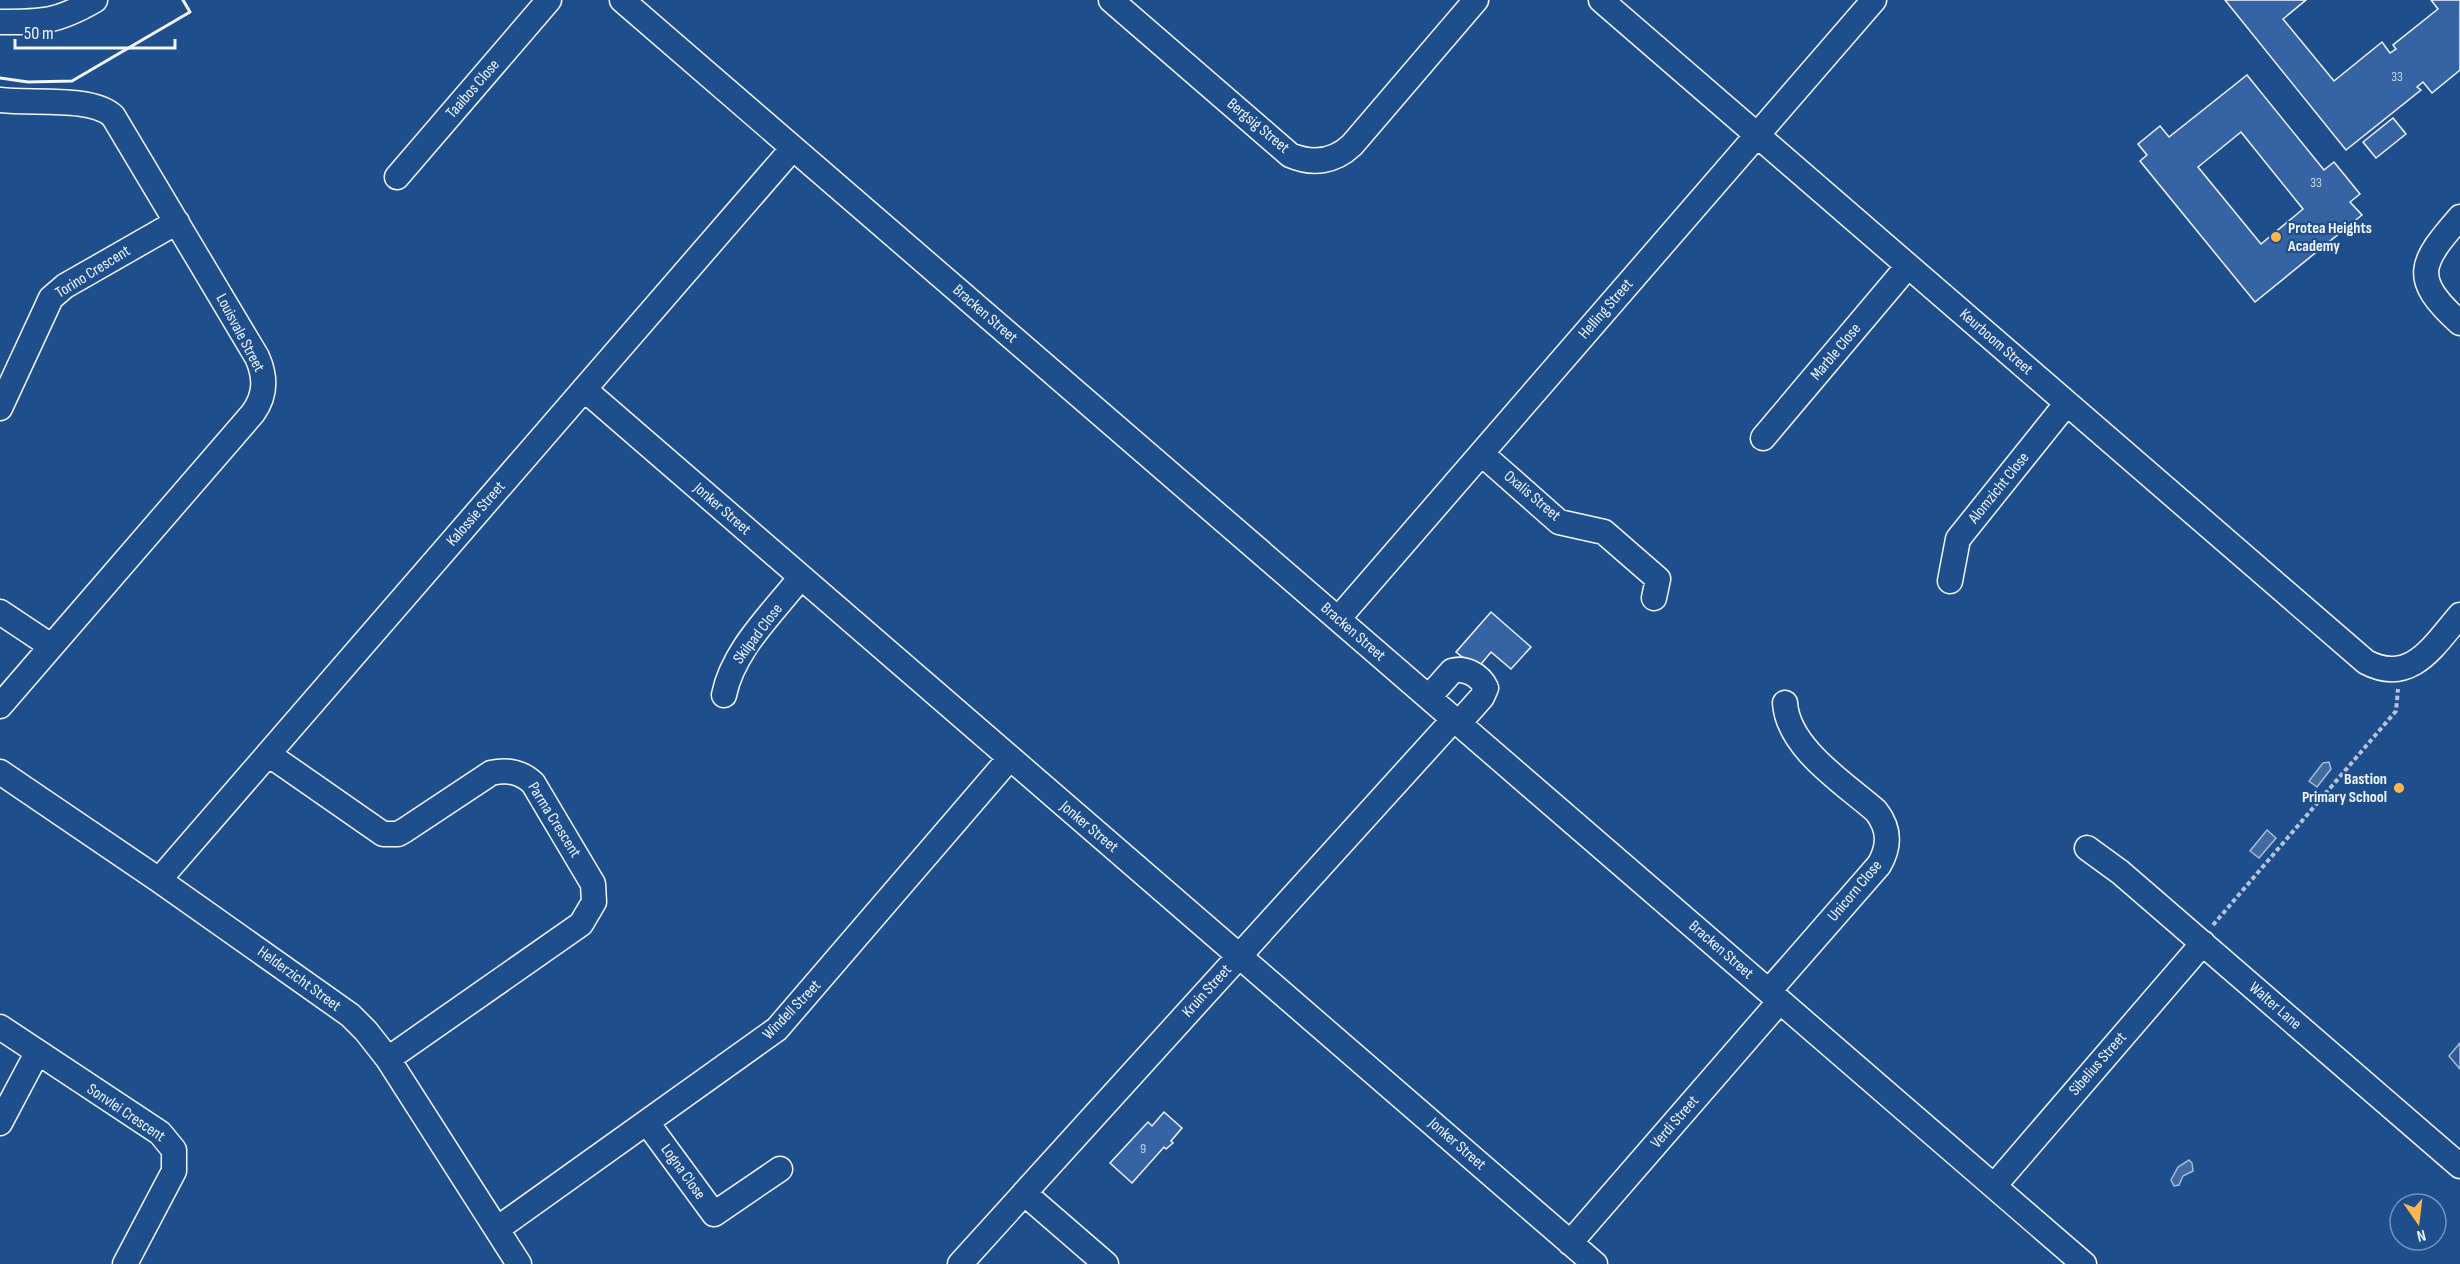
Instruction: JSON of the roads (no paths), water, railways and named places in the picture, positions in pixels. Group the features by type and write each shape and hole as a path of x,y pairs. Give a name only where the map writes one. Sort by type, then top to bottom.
{"street":[{"path":"0,22 40,22 58,19 95,0"},
{"name":"Taaibos Close","path":"397,177 549,0"},
{"name":"Bracken Street","path":"622,0 2085,1264"},
{"name":"Bergsig Street","path":"1111,0 1290,155 1316,162 1336,157 1352,145 1476,0"},
{"name":"Keurboom Street","path":"1600,0 2366,662 2377,668 2397,670 2406,668 2422,659 2455,628"},
{"name":"Helling Street","path":"1338,619 1874,0"},
{"name":"Louisvale Street","path":"0,100 90,104 107,111 118,123 177,222 256,357 264,375 262,395 253,413 0,706"},
{"name":"Kalossie Street","path":"159,880 793,148"},
{"path":"2460,217 2433,248 2426,268 2426,279 2433,298 2460,323"},
{"name":"Torino Crescent","path":"0,408 51,298 65,286 177,222"},
{"name":"Marble Close","path":"1763,438 1908,266"},
{"name":"Jonker Street","path":"585,389 800,578 1240,955 1595,1264"},
{"name":"Alomzicht Close","path":"1950,581 1958,539 2067,403"},
{"name":"Oxalis Street","path":"1482,454 1559,522 1604,532 1658,579 1654,597"},
{"name":"Skilpad Close","path":"724,695 730,671 739,656 800,578"},
{"path":"0,612 51,646"},
{"name":"Kruin Street","path":"960,1264 1240,955 1456,721 1482,697 1486,688 1484,683 1468,671 1457,669 1452,671 1429,697"},
{"name":"Unicorn Close","path":"1774,996 1879,865 1887,844 1885,825 1876,811 1795,737 1786,715 1785,703"},
{"name":"Parma Crescent","path":"268,754 383,834 398,834 405,830 491,772 519,773 533,783 593,884 594,902 581,924 388,1059"},
{"name":"Windell Street","path":"497,1229 648,1124 777,1029 1009,759"},
{"name":"Helderzicht Street","path":"0,772 159,880 350,1016 366,1031 388,1059 519,1264"},
{"name":"Walter Lane","path":"2087,848 2120,872 2460,1167"},
{"name":"Sibelius Street","path":"1994,1186 2203,943"},
{"name":"Verdi Street","path":"1570,1243 1774,996"},
{"name":"Sonvlei Crescent","path":"0,1027 160,1133 174,1150 174,1171 125,1264"},
{"path":"0,1123 37,1053"},
{"name":"Logna Close","path":"648,1124 714,1214 780,1169"},
{"path":"1024,1193 1106,1264"}],"place":[{"name":"Protea Heights Academy","path":"2276,237"},
{"name":"Bastion Primary School","path":"2399,788"}]}
